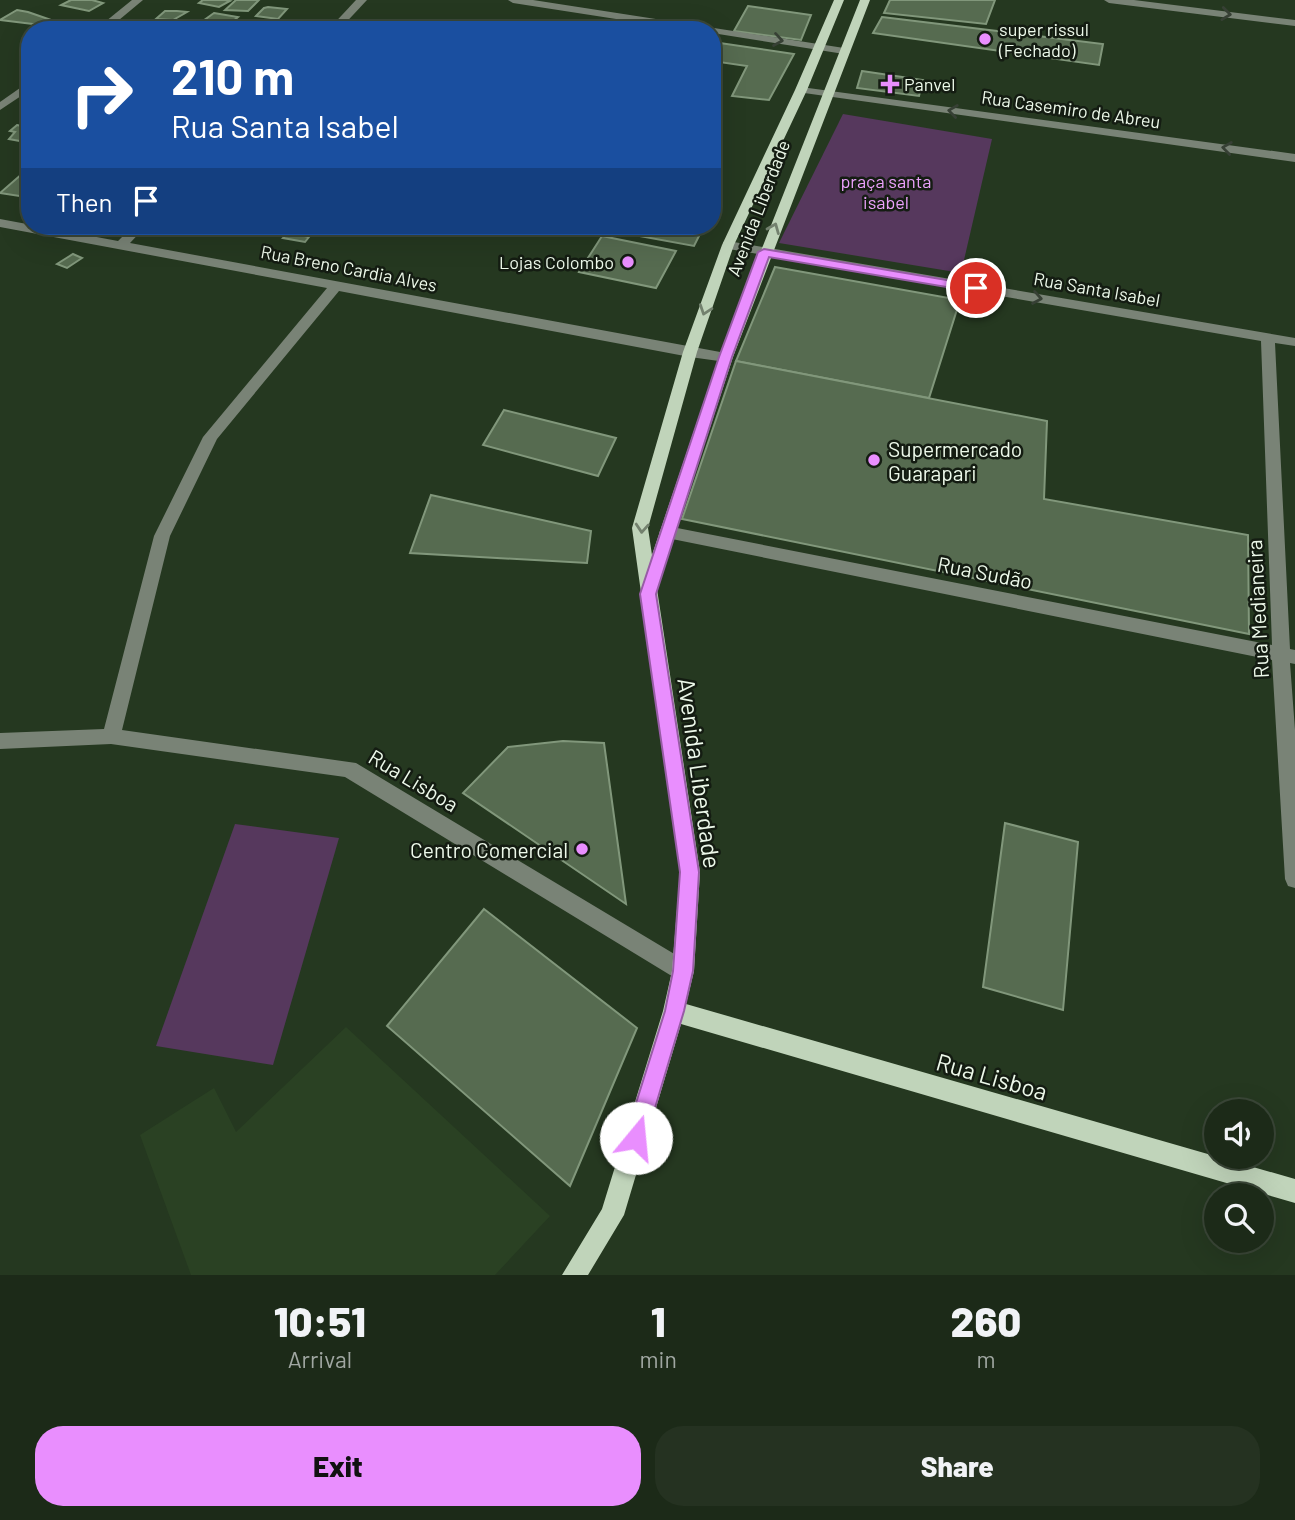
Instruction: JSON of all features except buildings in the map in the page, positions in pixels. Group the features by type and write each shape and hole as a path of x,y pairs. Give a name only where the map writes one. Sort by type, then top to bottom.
{"main road":[{"name":"Avenida Liberdade","path":"574,1275 612,1215 674,1011 683,971 690,872 640,528 690,352 728,245 801,90 839,0"},
{"name":"Avenida Liberdade","path":"648,594 726,357 764,252 864,0"},
{"name":"Rua Lisboa","path":"674,1011 1295,1191"}],"street":[{"path":"111,21 138,0"},
{"path":"342,21 362,0"},
{"path":"513,0 652,21"},
{"path":"594,12 603,0"},
{"path":"1109,0 1295,23"},
{"path":"721,32 845,51"},
{"name":"Rua Casemiro de Abreu","path":"801,90 1295,158"},
{"path":"0,107 21,91"},
{"name":"Rua Breno Cardia Alves","path":"0,223 21,227"},
{"name":"Rua Breno Cardia Alves","path":"70,235 726,357"},
{"path":"122,244 131,235"},
{"name":"Rua Santa Isabel","path":"728,245 1295,342"},
{"path":"111,736 162,536 211,437 337,285"},
{"name":"Rua Medianeira","path":"1268,338 1288,656 1295,878"},
{"name":"Rua Sudão","path":"667,532 1288,656"},
{"name":"Rua Lisboa","path":"0,741 111,736 349,769 683,971"}],"shaded area":[{"path":"346,1027 550,1216 495,1275 191,1275 140,1135 214,1088 236,1132"}],"green space":[{"name":"praça santa isabel","path":"843,114 992,139 961,273 779,243"},
{"path":"235,824 339,838 273,1065 156,1046"}],"place":[{"name":"super rissul (Fechado)","path":"985,39"},
{"name":"Panvel","path":"890,84"},
{"name":"Lojas Colombo","path":"628,262"},
{"name":"Supermercado Guarapari","path":"874,460"},
{"name":"Centro Comercial","path":"582,849"}],"route":[{"path":"636,1138 674,1011 683,971 690,872 648,594 726,357 764,252 976,288"}]}
